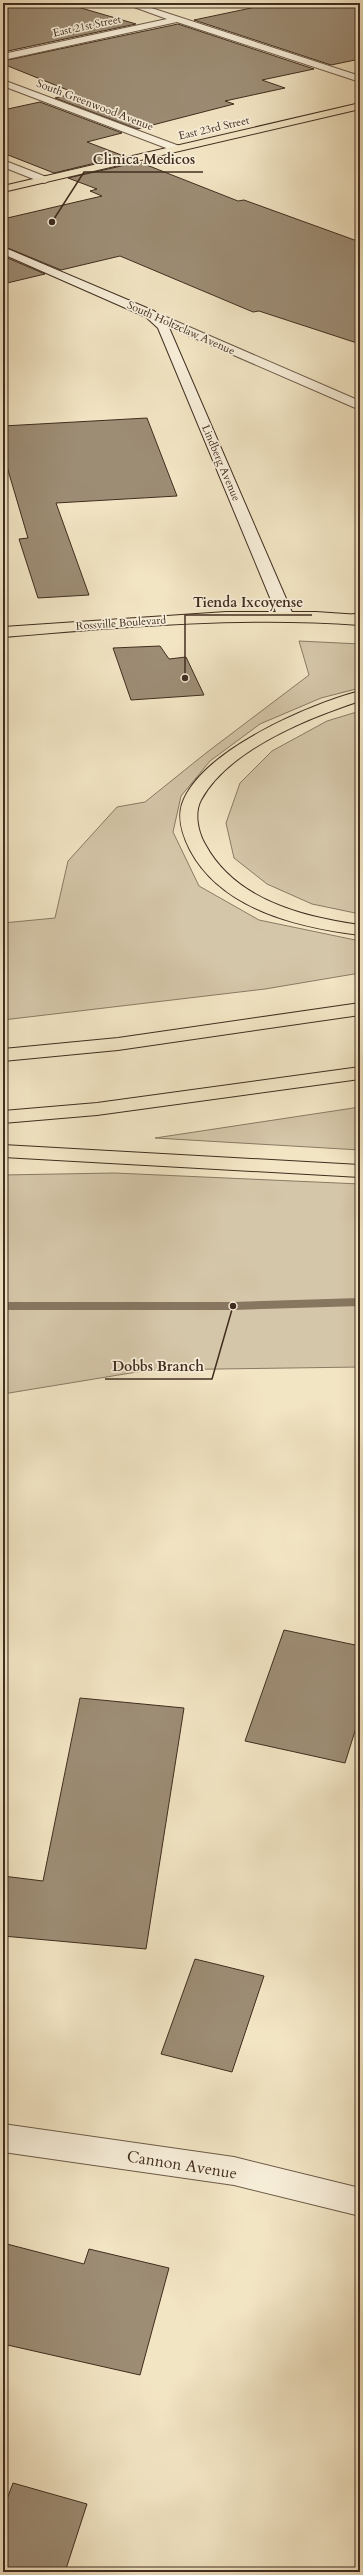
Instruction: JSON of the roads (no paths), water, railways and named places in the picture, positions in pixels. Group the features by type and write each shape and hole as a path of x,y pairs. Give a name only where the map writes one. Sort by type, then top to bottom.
{"main road":[{"name":"East 23rd Street","path":"3,190 360,106"},
{"name":"Rossville Boulevard","path":"3,632 162,620 286,617 357,619"},
{"path":"360,696 330,704 285,723 244,748 212,775 192,802 189,828 198,852 219,876 249,899 290,915 338,928 360,930"},
{"path":"3,1056 118,1044 360,1009"},
{"path":"3,1117 97,1109 360,1073"},
{"path":"3,1150 360,1171"}],"street":[{"path":"126,3 360,79"},
{"name":"East 21st Street","path":"3,57 176,20"},
{"name":"South Greenwood Avenue","path":"3,83 178,149"},
{"path":"3,163 45,180"},
{"name":"South Holtzclaw Avenue","path":"3,250 360,406"},
{"name":"Lindberg Avenue","path":"150,314 163,326 286,617"},
{"name":"Cannon Avenue","path":"3,2138 234,2172 360,2202"}],"waterway":[{"path":"3,1306 233,1306 360,1302"}],"place":[{"name":"Clinica Medicos","path":"52,222"},
{"name":"Tienda Ixcoyense","path":"185,678"},
{"name":"Dobbs Branch","path":"233,1306"}]}
